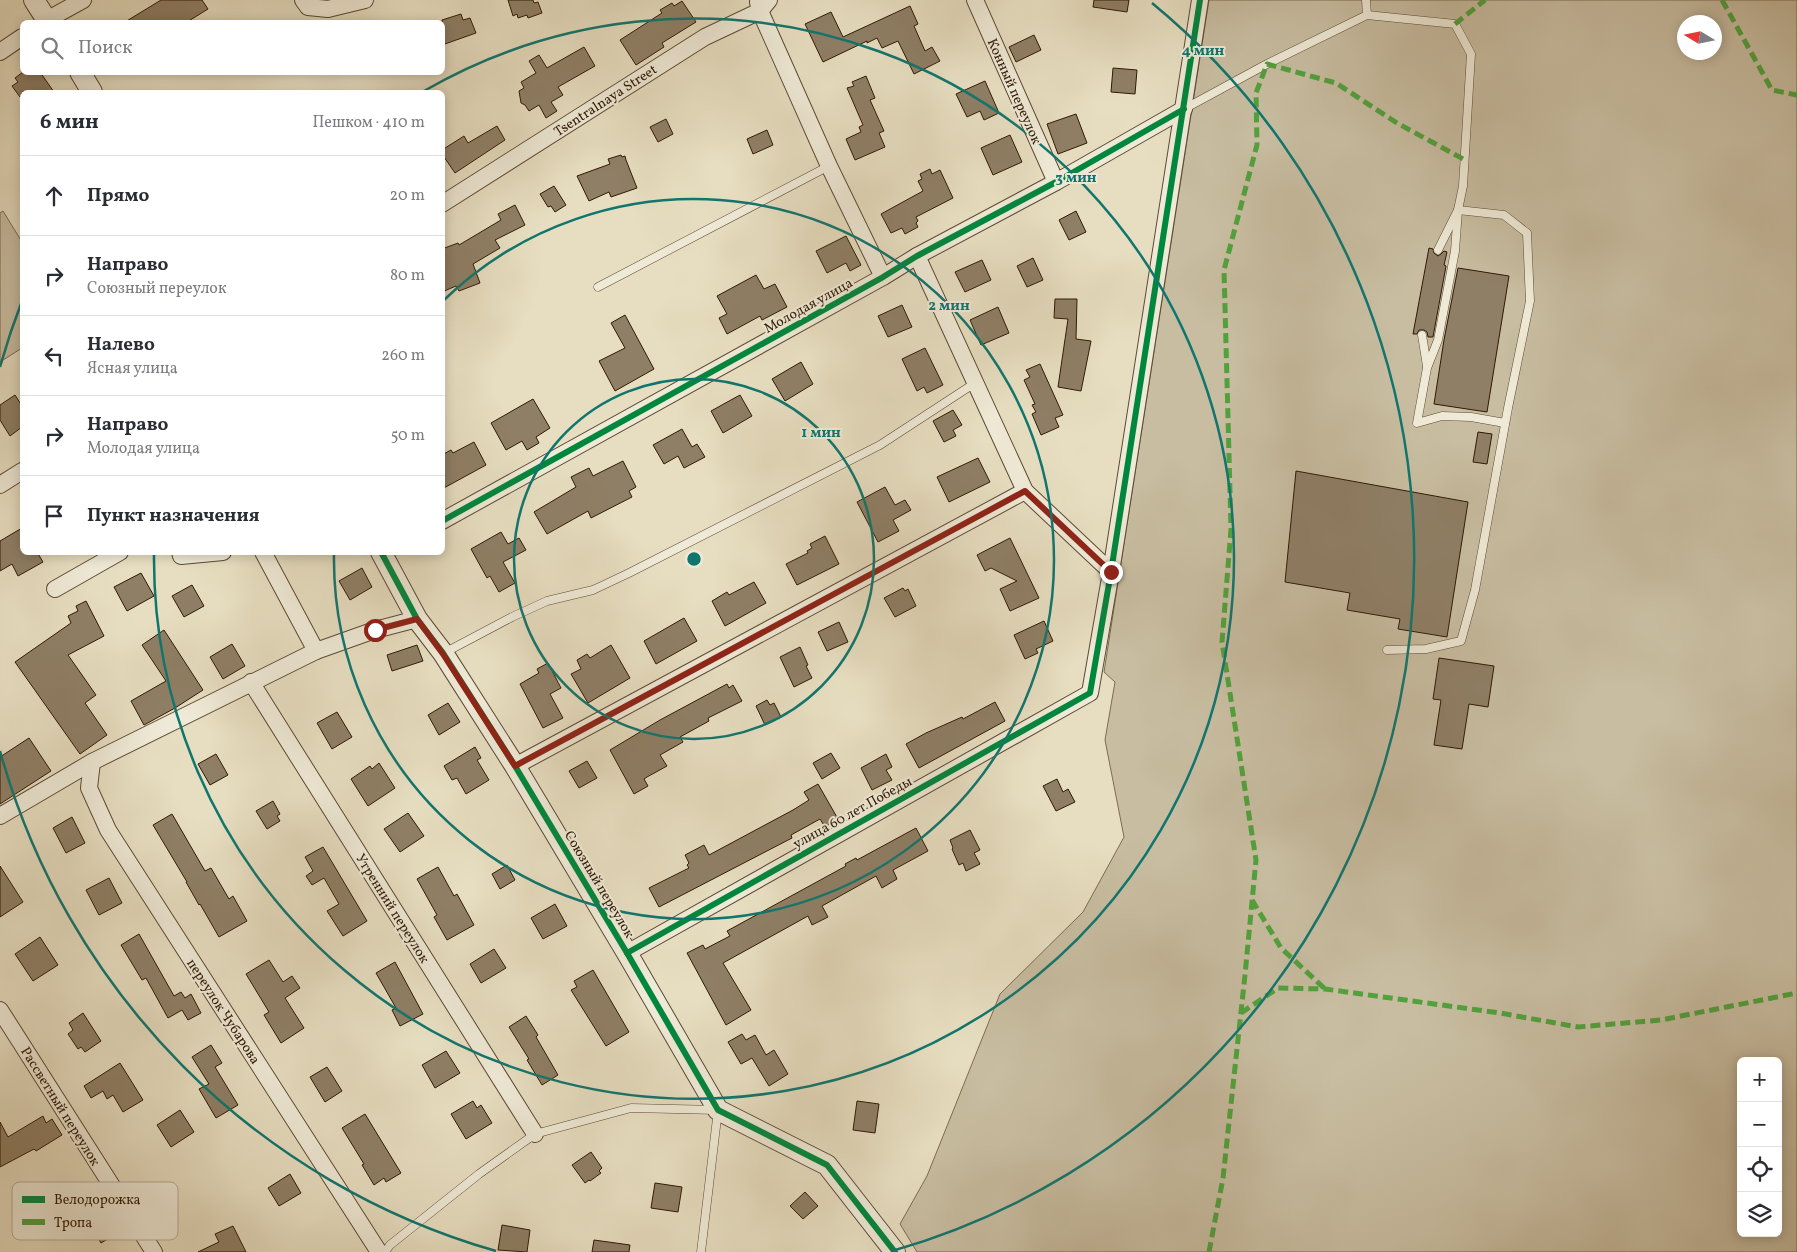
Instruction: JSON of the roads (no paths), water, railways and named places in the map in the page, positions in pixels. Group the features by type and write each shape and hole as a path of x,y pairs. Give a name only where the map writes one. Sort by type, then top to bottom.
{"street":[{"path":"34,0 45,20"},
{"path":"49,20 82,0"},
{"path":"306,4 328,9 366,0"},
{"name":"Конный переулок","path":"975,0 1056,182"},
{"path":"1111,572 1200,0"},
{"path":"762,4 829,166 883,277"},
{"name":"Tsentralnaya Street","path":"445,202 705,37 762,4"},
{"path":"0,52 20,38"},
{"path":"82,75 91,90"},
{"name":"Молодая улица","path":"445,519 883,277 917,256 1056,182 1184,109"},
{"path":"917,256 1025,491 1111,572"},
{"path":"0,485 20,472"},
{"path":"515,766 1025,491"},
{"path":"56,589 115,555"},
{"path":"265,555 316,651"},
{"name":"Союзный переулок","path":"384,555 417,619 443,654 515,766 718,1110"},
{"name":"улица 60 лет Победы","path":"627,953 1090,693 1111,572"},
{"path":"0,816 92,762 316,651 375,630 417,619"},
{"name":"Утренний переулок","path":"251,682 535,1134"},
{"name":"переулок Чубарова","path":"92,762 89,788 108,830 379,1252"},
{"name":"Рассветный переулок","path":"0,1010 109,1182"},
{"path":"718,1110 827,1165 895,1252"},
{"name":"Рассветный переулок","path":"146,1240 154,1252"}],"lane":[{"path":"1366,0 1367,15"},
{"path":"1184,109 1266,64 1367,15 1455,24 1471,54 1463,186 1458,210 1455,251 1438,340 1427,368 1416,423 1442,416 1471,417 1505,423"},
{"path":"598,287 829,166"},
{"path":"1438,250 1458,210"},
{"path":"1387,650 1426,649 1461,641 1475,590 1505,423 1530,301 1528,233 1504,215 1458,210"},
{"path":"1422,335 1427,368"},
{"path":"443,654 538,605 593,590 638,569 880,445 975,383"},
{"path":"385,1252 390,1245 479,1174 535,1134 631,1108 718,1110 701,1252"}]}
